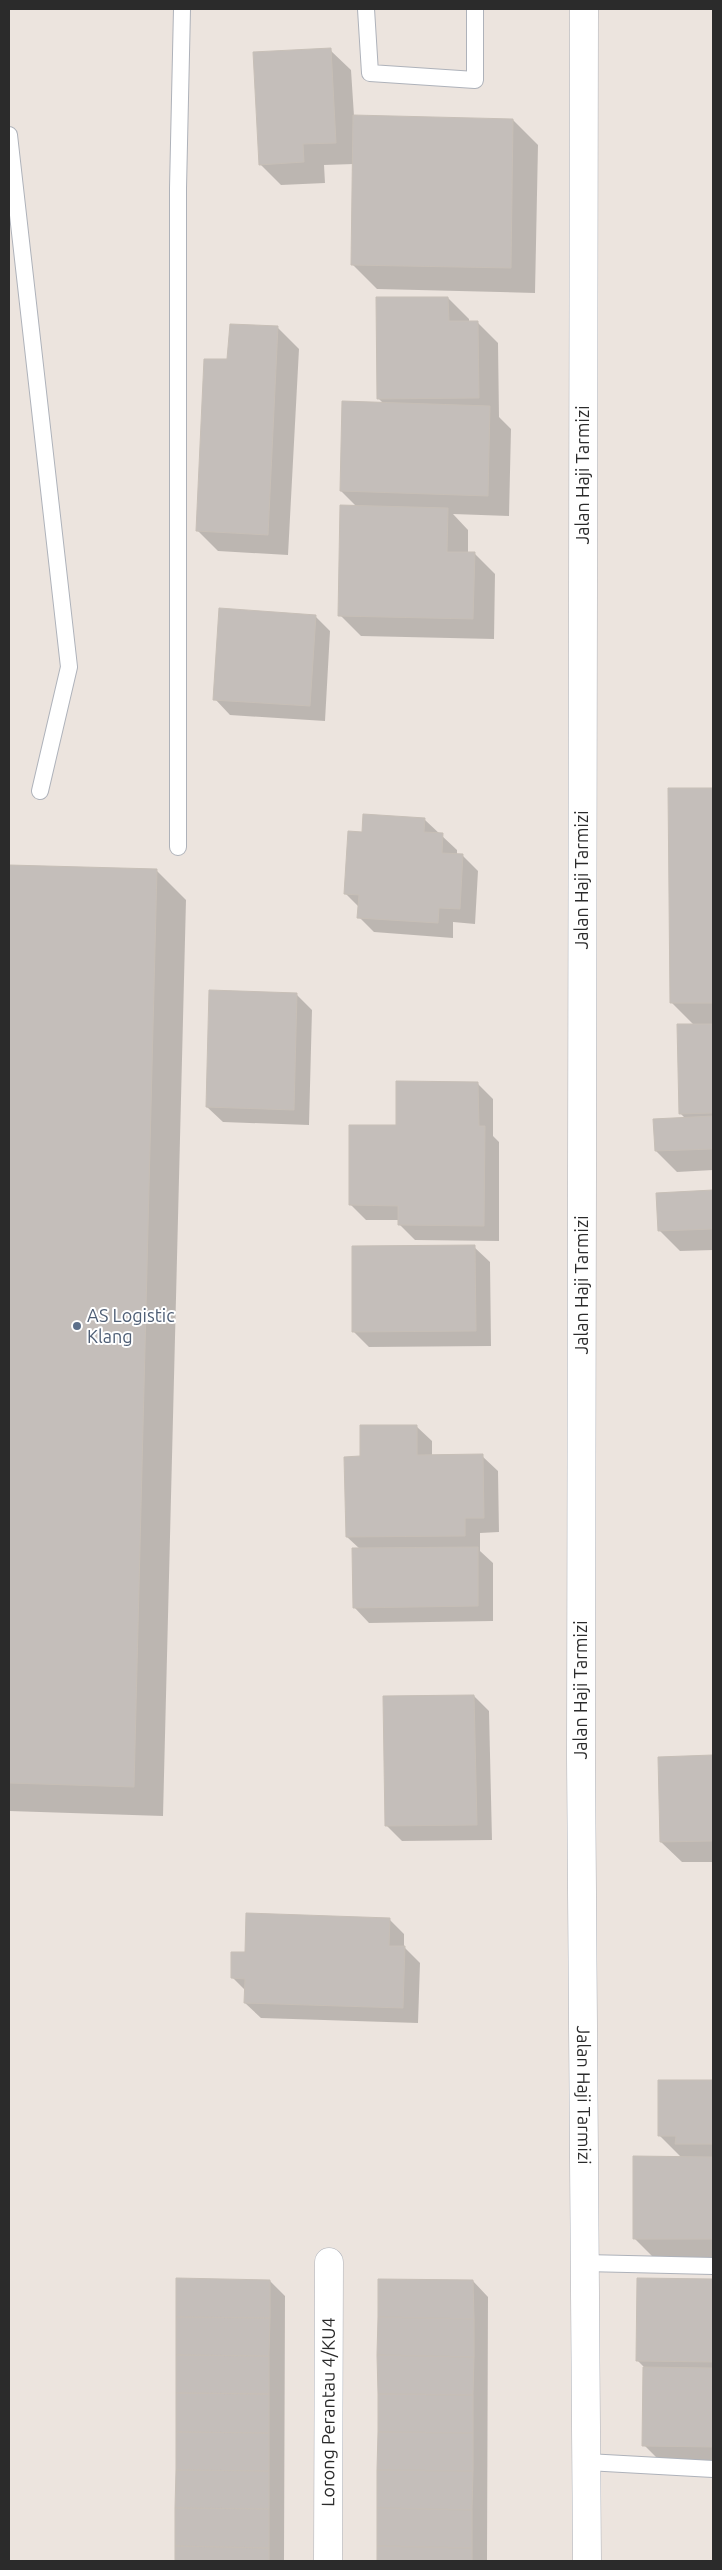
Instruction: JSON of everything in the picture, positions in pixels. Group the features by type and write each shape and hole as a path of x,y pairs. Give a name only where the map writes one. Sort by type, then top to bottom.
{"street":[{"name":"Jalan Haji Tarmizi","path":"584,9 581,1758 587,2561"},
{"name":"Lorong Perantau 4/KU4","path":"328,2561 329,2262"}],"lane":[{"path":"178,847 178,188 182,9"},
{"path":"366,9 370,73 475,80 475,9"},
{"path":"9,134 69,667 40,791"},
{"path":"585,2263 713,2266"},
{"path":"587,2462 713,2469"}],"building":[{"path":"331,48 336,143 303,144 304,162 259,165 253,52"},
{"path":"353,115 513,119 511,268 351,265"},
{"path":"376,297 448,297 449,321 478,321 479,398 377,399"},
{"path":"230,324 278,326 268,535 196,531 204,359 227,359"},
{"path":"342,401 490,406 488,496 340,491"},
{"path":"340,505 448,508 447,552 475,552 473,619 338,616"},
{"path":"219,608 316,615 310,706 213,700"},
{"path":"668,788 713,788 713,1003 670,1003"},
{"path":"363,814 425,818 424,832 443,833 442,853 463,854 460,909 439,908 438,923 357,918 359,895 344,894 348,831 362,832"},
{"name":"AS Logistic Klang","path":"9,865 157,869 134,1787 9,1783"},
{"path":"209,990 297,993 294,1110 206,1107"},
{"path":"677,1024 713,1024 713,1113 679,1114"},
{"path":"396,1081 478,1082 479,1126 485,1126 484,1226 398,1225 398,1206 349,1205 349,1125 396,1125"},
{"path":"713,1116 713,1149 655,1151 653,1119"},
{"path":"713,1190 713,1229 658,1231 656,1193"},
{"path":"475,1245 476,1331 352,1332 352,1246"},
{"path":"360,1425 417,1425 417,1455 483,1454 484,1518 465,1518 465,1536 346,1537 344,1457 360,1456"},
{"path":"478,1547 478,1606 353,1608 352,1548"},
{"path":"474,1695 477,1825 385,1826 383,1696"},
{"path":"713,1755 713,1841 660,1842 658,1757"},
{"path":"246,1913 390,1918 389,1946 405,1946 403,2008 244,2003 245,1979 231,1978 231,1952 245,1952"},
{"path":"658,2080 713,2080 713,2144 675,2144 676,2136 658,2136"},
{"path":"633,2156 713,2157 713,2239 633,2239"},
{"path":"176,2278 270,2280 270,2318 176,2317"},
{"path":"637,2278 713,2279 713,2362 636,2361"},
{"path":"378,2279 473,2280 474,2319 378,2317"},
{"path":"176,2317 270,2318 269,2356 176,2355"},
{"path":"378,2317 474,2319 474,2357 377,2355"},
{"path":"176,2355 269,2356 269,2394 176,2393"},
{"path":"377,2355 474,2357 473,2395 378,2394"},
{"path":"643,2367 713,2368 713,2447 642,2446"},
{"path":"176,2393 269,2394 269,2433 176,2432"},
{"path":"378,2394 473,2395 473,2433 378,2432"},
{"path":"176,2432 269,2433 269,2471 176,2470"},
{"path":"378,2432 473,2433 473,2471 377,2470"},
{"path":"176,2470 269,2471 269,2509 175,2508"},
{"path":"377,2470 473,2471 472,2510 377,2508"},
{"path":"175,2508 269,2509 269,2548 175,2546"},
{"path":"377,2508 472,2510 472,2548 377,2546"},
{"path":"175,2546 269,2548 269,2561 175,2561"},
{"path":"377,2546 472,2548 472,2561 377,2561"}],"place":[{"name":"AS Logistic Klang","path":"77,1326"}]}
